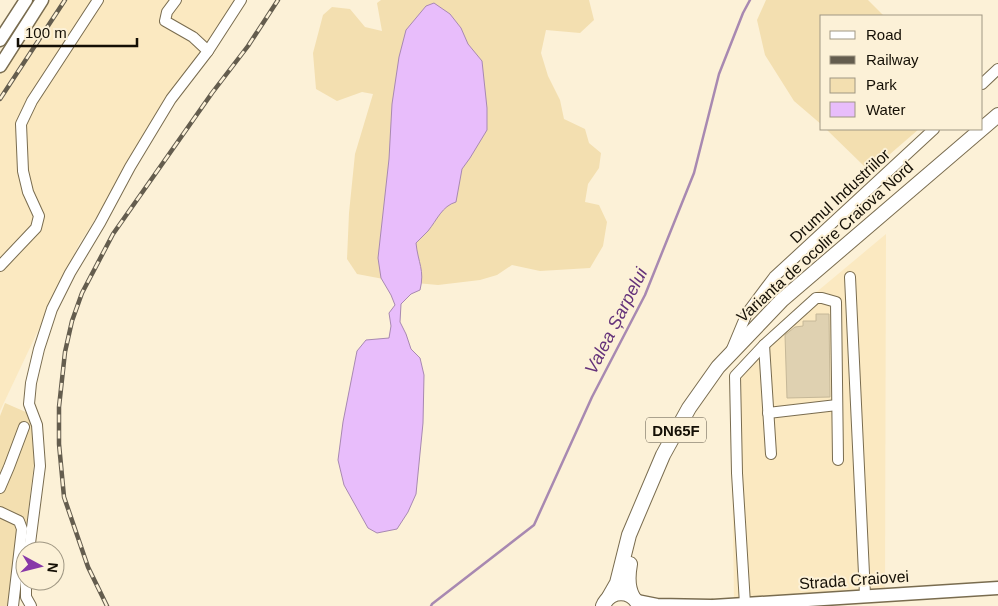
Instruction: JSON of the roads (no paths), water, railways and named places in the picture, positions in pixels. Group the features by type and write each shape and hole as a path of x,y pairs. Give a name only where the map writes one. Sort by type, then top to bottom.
{"highway":[{"name":"Varianta de ocolire Craiova Nord","path":"983,128 998,115"},
{"name":"Varianta de ocolire Craiova Nord","path":"603,603 618,583 629,535 659,463 674,433 718,367 770,311 980,130"},
{"name":"Varianta de ocolire Craiova Nord","path":"637,601 629,589 628,580 636,541 638,516"},
{"path":"603,603 621,593 637,601"}],"main road":[{"path":"0,40 26,0"},
{"path":"0,66 42,0"},
{"name":"Strada Craiovei","path":"637,601 657,605 712,606 998,588"}],"street":[{"path":"0,266 36,228 39,216 28,192 23,171 21,124 32,101 98,0"},
{"path":"176,0 168,12 165,22 193,37 208,51"},
{"path":"30,541 40,466 37,425 30,404 31,383 39,349 52,309 70,273 130,167 171,99 208,51 241,0"},
{"path":"983,83 998,69"},
{"name":"Drumul Industriilor","path":"730,353 747,313 783,268 933,130"},
{"path":"850,277 865,595"},
{"path":"767,286 764,297 770,311"},
{"path":"745,604 737,473 735,376 816,298 836,302 838,460"},
{"path":"764,346 771,454"},
{"path":"768,413 837,405"},
{"path":"0,488 10,467 24,427"},
{"path":"0,512 19,521 22,530 13,606"},
{"path":"26,591 26,597 31,606"}],"water":[{"path":"434,3 450,14 461,28 468,44 482,61 487,108 487,130 462,169 456,202 443,210 428,231 416,243 421,272 420,290 411,294 401,304 400,322 411,349 420,358 424,375 423,423 416,494 408,512 397,529 377,533 368,528 344,485 338,460 343,422 357,351 366,340 389,338 391,326 389,313 395,305 381,278 378,258 389,159 392,104 399,57 406,30 426,6"}],"waterway":[{"name":"Valea Șarpelui","path":"431,606 534,525 592,397 645,295 694,173 719,74 750,0"}],"railway":[{"path":"0,99 65,0"},
{"path":"107,606 88,567 64,497 59,444 59,407 65,352 72,321 82,293 113,234 212,93 248,46 278,0"}]}
